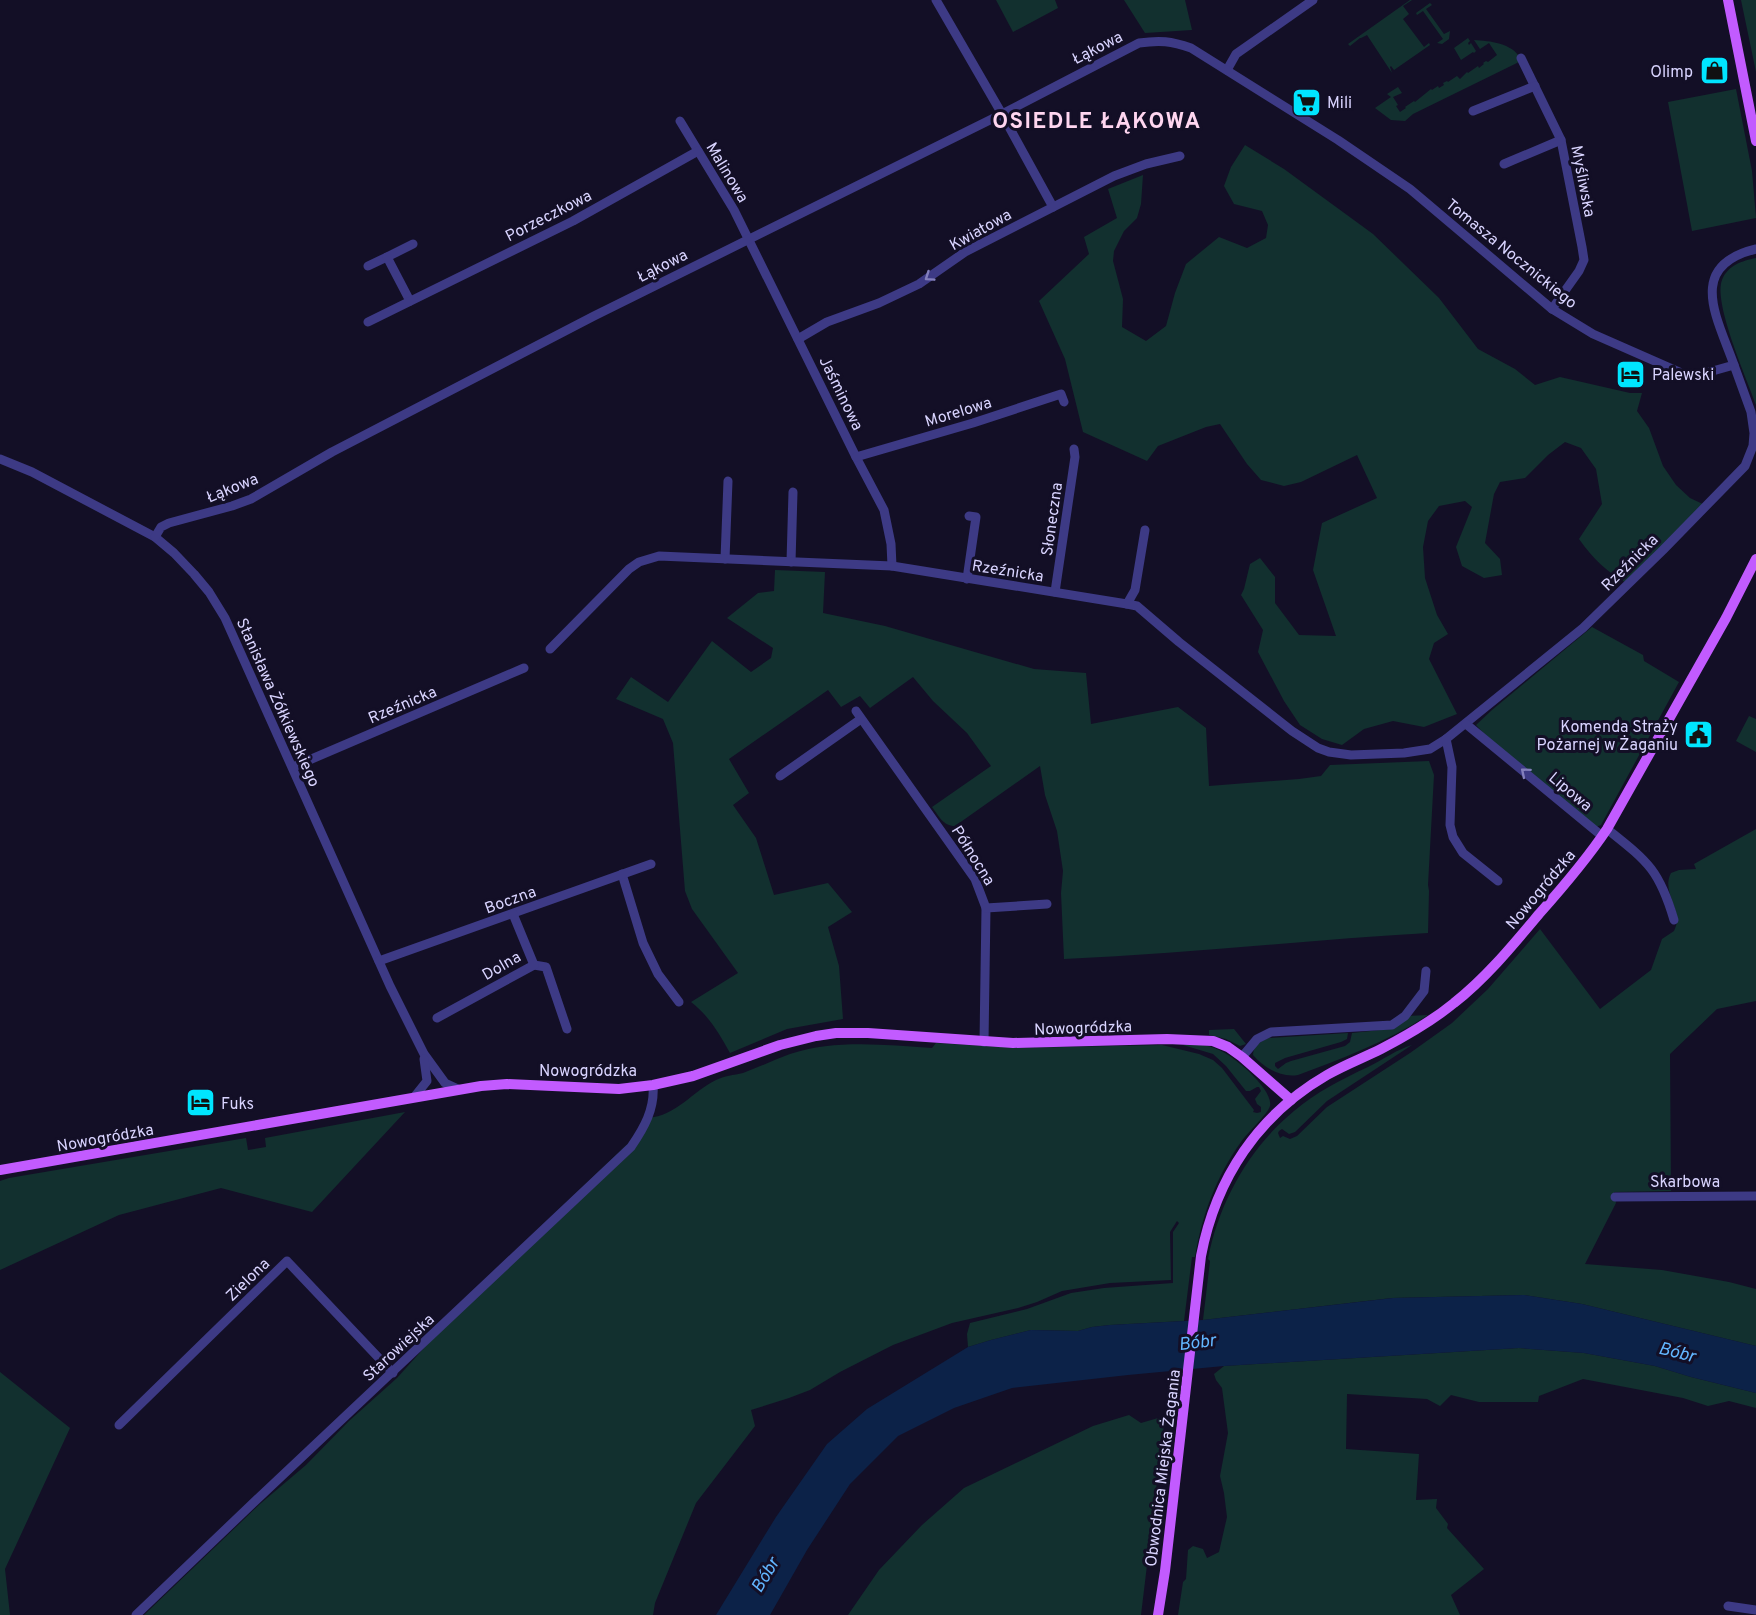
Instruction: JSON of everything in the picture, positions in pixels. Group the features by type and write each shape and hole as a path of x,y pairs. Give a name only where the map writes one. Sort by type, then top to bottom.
{"main road":[{"path":"1728,0 1756,141"},
{"name":"Nowogródzka","path":"0,1170 458,1089 507,1084 619,1089 653,1085 693,1076 780,1045 836,1033 868,1033 984,1042 1033,1043 1167,1039 1213,1041 1228,1047 1242,1057 1291,1100 1326,1076 1407,1035 1437,1015 1467,993 1523,934 1605,832 1726,618 1756,559"},
{"name":"Obwodnica Miejska Żagania","path":"1158,1615 1206,1229 1236,1164 1258,1132 1291,1100"}],"street":[{"path":"936,0 1053,207"},
{"path":"1227,70 1236,54 1313,0"},
{"name":"Łąkowa","path":"155,537 161,527 169,523 251,499 380,427 594,316 1002,114 1139,43 1156,40 1172,41 1191,48"},
{"name":"Tomasza Nocznickiego","path":"1191,48 1338,140 1410,189 1552,309 1593,334 1684,374 1702,374 1734,365"},
{"name":"Myśliwska","path":"1521,58 1561,140 1584,260 1579,271 1552,309"},
{"path":"1473,111 1535,86"},
{"name":"Malinowa","path":"680,121 734,210 748,238"},
{"path":"1504,164 1561,140"},
{"name":"Porzeczkowa","path":"368,322 573,221 698,151"},
{"name":"Kwiatowa","path":"798,339 827,322 879,303 919,284 965,252 1114,176 1146,164 1180,156"},
{"name":"Jaśminowa","path":"748,238 884,510 891,544 892,566"},
{"path":"368,266 413,244"},
{"path":"1734,365 1714,310 1713,280 1727,260 1740,253 1756,249"},
{"path":"387,256 410,301"},
{"name":"Rzeźnicka","path":"549,649 629,569 639,562 658,556 892,566 1137,606 1292,731 1318,747 1329,752 1351,755 1404,753 1430,748 1466,724 1583,628 1745,466 1753,446 1754,433 1751,412 1734,365"},
{"name":"Morelowa","path":"856,457 973,423 1061,394 1064,402"},
{"name":"Słoneczna","path":"1055,592 1075,457 1074,449"},
{"name":"Stanisława Żółkiewskiego","path":"0,459 32,472 155,537 174,553 209,592 225,618 379,961 424,1054 445,1083 458,1089"},
{"path":"725,559 728,481"},
{"path":"791,562 793,492"},
{"path":"968,579 976,517 969,516"},
{"path":"1127,604 1135,590 1145,530"},
{"name":"Rzeźnicka","path":"293,767 524,668"},
{"name":"Północna","path":"780,776 859,715 975,879 986,908 984,1042"},
{"name":"Lipowa","path":"1466,724 1605,832 1642,857 1658,877 1669,901 1674,920"},
{"path":"1446,739 1452,767 1450,825 1453,837 1463,853 1498,881"},
{"name":"Boczna","path":"379,961 651,864"},
{"path":"622,874 643,943 658,974 679,1002"},
{"path":"986,908 1047,904"},
{"name":"Dolna","path":"437,1018 534,965 513,914"},
{"path":"534,965 546,967 567,1029"},
{"path":"1242,1057 1257,1039 1271,1032 1392,1025 1401,1020 1425,991 1426,971"},
{"name":"Stanisława Żółkiewskiego","path":"415,1096 427,1081 424,1054"},
{"name":"Starowiejska","path":"136,1615 631,1147 642,1132 651,1112 653,1085"},
{"name":"Skarbowa","path":"1615,1197 1756,1196"},
{"name":"Zielona","path":"119,1425 287,1261 393,1372"},
{"path":"1728,1606 1756,1610"}],"green space":[{"path":"996,0 1055,0 1058,8 1013,32"},
{"path":"1124,0 1185,0 1192,30 1145,33"},
{"path":"1410,0 1412,0 1403,6 1409,14 1403,19 1424,47 1429,43 1430,45 1394,70 1391,66 1392,73 1367,35 1350,46 1348,44"},
{"path":"1741,0 1756,0 1756,72"},
{"path":"1430,3 1432,5 1426,9 1444,34 1450,31 1449,39 1442,44 1437,43 1443,39 1423,11 1417,15 1416,13"},
{"path":"1468,38 1469,45 1471,43 1476,51 1461,60 1454,48"},
{"path":"1474,40 1506,46 1516,53 1520,58 1519,62 1413,114 1405,121 1391,120 1375,108 1391,97 1387,94 1398,87 1402,93 1393,97 1400,112 1431,89 1438,86 1439,88 1444,85 1443,83 1457,76 1460,79 1467,72 1478,66 1479,68 1497,55 1489,43 1480,49"},
{"path":"1736,89 1752,171 1756,218 1692,231 1668,102"},
{"path":"1245,145 1284,169 1373,234 1439,298 1478,349 1515,369 1535,385 1560,377 1630,393 1642,393 1637,411 1649,428 1663,466 1676,485 1690,498 1707,506 1628,584 1601,564 1579,539 1602,504 1596,469 1581,448 1565,442 1525,478 1500,482 1494,494 1485,543 1500,559 1502,575 1484,578 1462,566 1456,547 1472,507 1465,501 1439,506 1428,521 1423,547 1425,578 1437,615 1448,634 1434,643 1429,659 1457,714 1424,727 1393,721 1364,729 1342,745 1322,739 1300,725 1284,701 1258,652 1263,630 1241,595 1250,564 1260,558 1275,577 1275,603 1299,635 1336,636 1313,570 1322,523 1377,498 1357,455 1301,482 1284,486 1261,480 1247,464 1220,424 1206,427 1158,446 1147,461 1083,432 1065,359 1039,301 1089,254 1084,237 1117,218 1108,189 1143,175 1141,204 1137,218 1124,231 1114,251 1113,261 1123,299 1122,327 1146,341 1166,326 1186,264 1219,237 1247,248 1266,238 1268,225 1262,211 1234,204 1224,186 1231,167"},
{"path":"1756,258 1756,405 1726,323 1721,291 1722,280 1732,267"},
{"path":"775,570 825,572 823,613 885,626 1034,669 1086,673 1091,724 1178,707 1206,728 1209,786 1321,776 1330,765 1429,761 1434,775 1428,885 1428,933 1064,959 1061,893 1063,871 1057,831 1045,795 1040,766 955,826 951,826 942,820 932,807 991,766 967,733 933,701 913,677 870,708 860,696 841,707 828,690 729,759 749,793 733,805 756,838 774,895 828,883 852,912 828,927 839,966 843,1019 787,1029 730,1053 713,1025 691,1002 738,973 692,909 685,891 673,743 663,719 616,699 631,677 668,702 712,641 751,672 771,658 773,648 727,618 758,593 774,591"},
{"path":"1592,627 1643,655 1644,661 1679,682 1601,825 1596,827 1494,744 1476,725"},
{"path":"1749,716 1756,719 1756,752 1736,741"},
{"path":"1756,829 1756,1001 1717,1009 1670,1054 1671,1191 1614,1192 1616,1203 1585,1264 1662,1270 1756,1289 1756,1346 1582,1304 1524,1295 1392,1298 1203,1320 1210,1261 1208,1259 1228,1197 1250,1159 1263,1142 1294,1111 1348,1076 1412,1045 1327,1101 1295,1132 1289,1134 1282,1129 1279,1131 1280,1138 1283,1136 1290,1139 1297,1136 1327,1107 1452,1023 1488,989 1540,929 1600,1009 1651,970 1662,939 1674,931 1677,919 1668,884 1671,873 1696,869 1694,864"},
{"path":"1428,1015 1381,1041 1298,1075 1285,1075 1273,1071 1253,1055 1258,1044 1269,1038 1348,1033 1347,1039 1341,1042 1275,1063 1278,1069 1291,1061 1345,1046 1350,1042 1352,1033 1390,1029 1407,1016"},
{"path":"1234,1029 1246,1044 1240,1046 1226,1039 1209,1035 1209,1030"},
{"path":"936,1043 1016,1048 1162,1045 1199,1054 1213,1060 1222,1068 1254,1110 1253,1112 1257,1113 1261,1112 1261,1107 1255,1099 1261,1091 1259,1087 1246,1091 1213,1054 1183,1045 1201,1045 1219,1050 1251,1074 1266,1091 1270,1099 1270,1106 1232,1155 1211,1197 1195,1257 1192,1257 1184,1321 1110,1325 1078,1331 1031,1330 968,1347 967,1334 970,1323 1027,1309 1071,1293 1173,1283 1173,1232 1179,1223 1177,1221 1170,1232 1171,1280 1110,1283 1062,1291 1018,1308 952,1323 893,1345 810,1390 751,1410 755,1426 696,1503 655,1603 653,1615 144,1615 397,1378 489,1276 639,1133 648,1118 667,1113 719,1079 743,1073 807,1049 861,1044 932,1048"},
{"path":"405,1112 312,1212 221,1188 119,1215 0,1270 0,1181 246,1138 248,1150 266,1147 265,1138"},
{"path":"1519,1348 1584,1353 1655,1366 1756,1393 1756,1408 1729,1401 1708,1406 1683,1398 1583,1379 1539,1396 1538,1402 1479,1402 1451,1395 1440,1406 1427,1399 1347,1394 1346,1449 1419,1454 1416,1500 1437,1499 1436,1508 1448,1524 1447,1528 1484,1569 1451,1595 1460,1615 1178,1615 1183,1582 1186,1579 1188,1550 1193,1546 1203,1549 1207,1558 1219,1552 1227,1517 1220,1476 1228,1433 1222,1388 1214,1374 1224,1366"},
{"path":"0,1372 70,1428 5,1569 10,1615 0,1615"},
{"path":"1129,1415 1141,1423 1165,1416 1141,1615 848,1615 879,1570 922,1525 964,1488 1093,1426"}],"water":[{"name":"Bóbr","path":"1524,1295 1582,1304 1756,1346 1756,1393 1655,1366 1584,1353 1519,1348 1224,1366 1012,1388 954,1408 898,1436 850,1484 807,1550 770,1615 716,1615 776,1517 827,1444 867,1409 968,1347 1031,1330 1078,1331 1110,1325 1203,1320 1393,1298"}],"place":[{"name":"Olimp","path":"1714,71"},
{"name":"Mili","path":"1306,102"},
{"name":"Palewski","path":"1631,374"},
{"name":"Komenda Straży Pożarnej w Żaganiu","path":"1699,735"},
{"name":"Fuks","path":"200,1103"}],"district":[{"name":"OSIEDLE ŁĄKOWA","path":"1097,120"}]}
